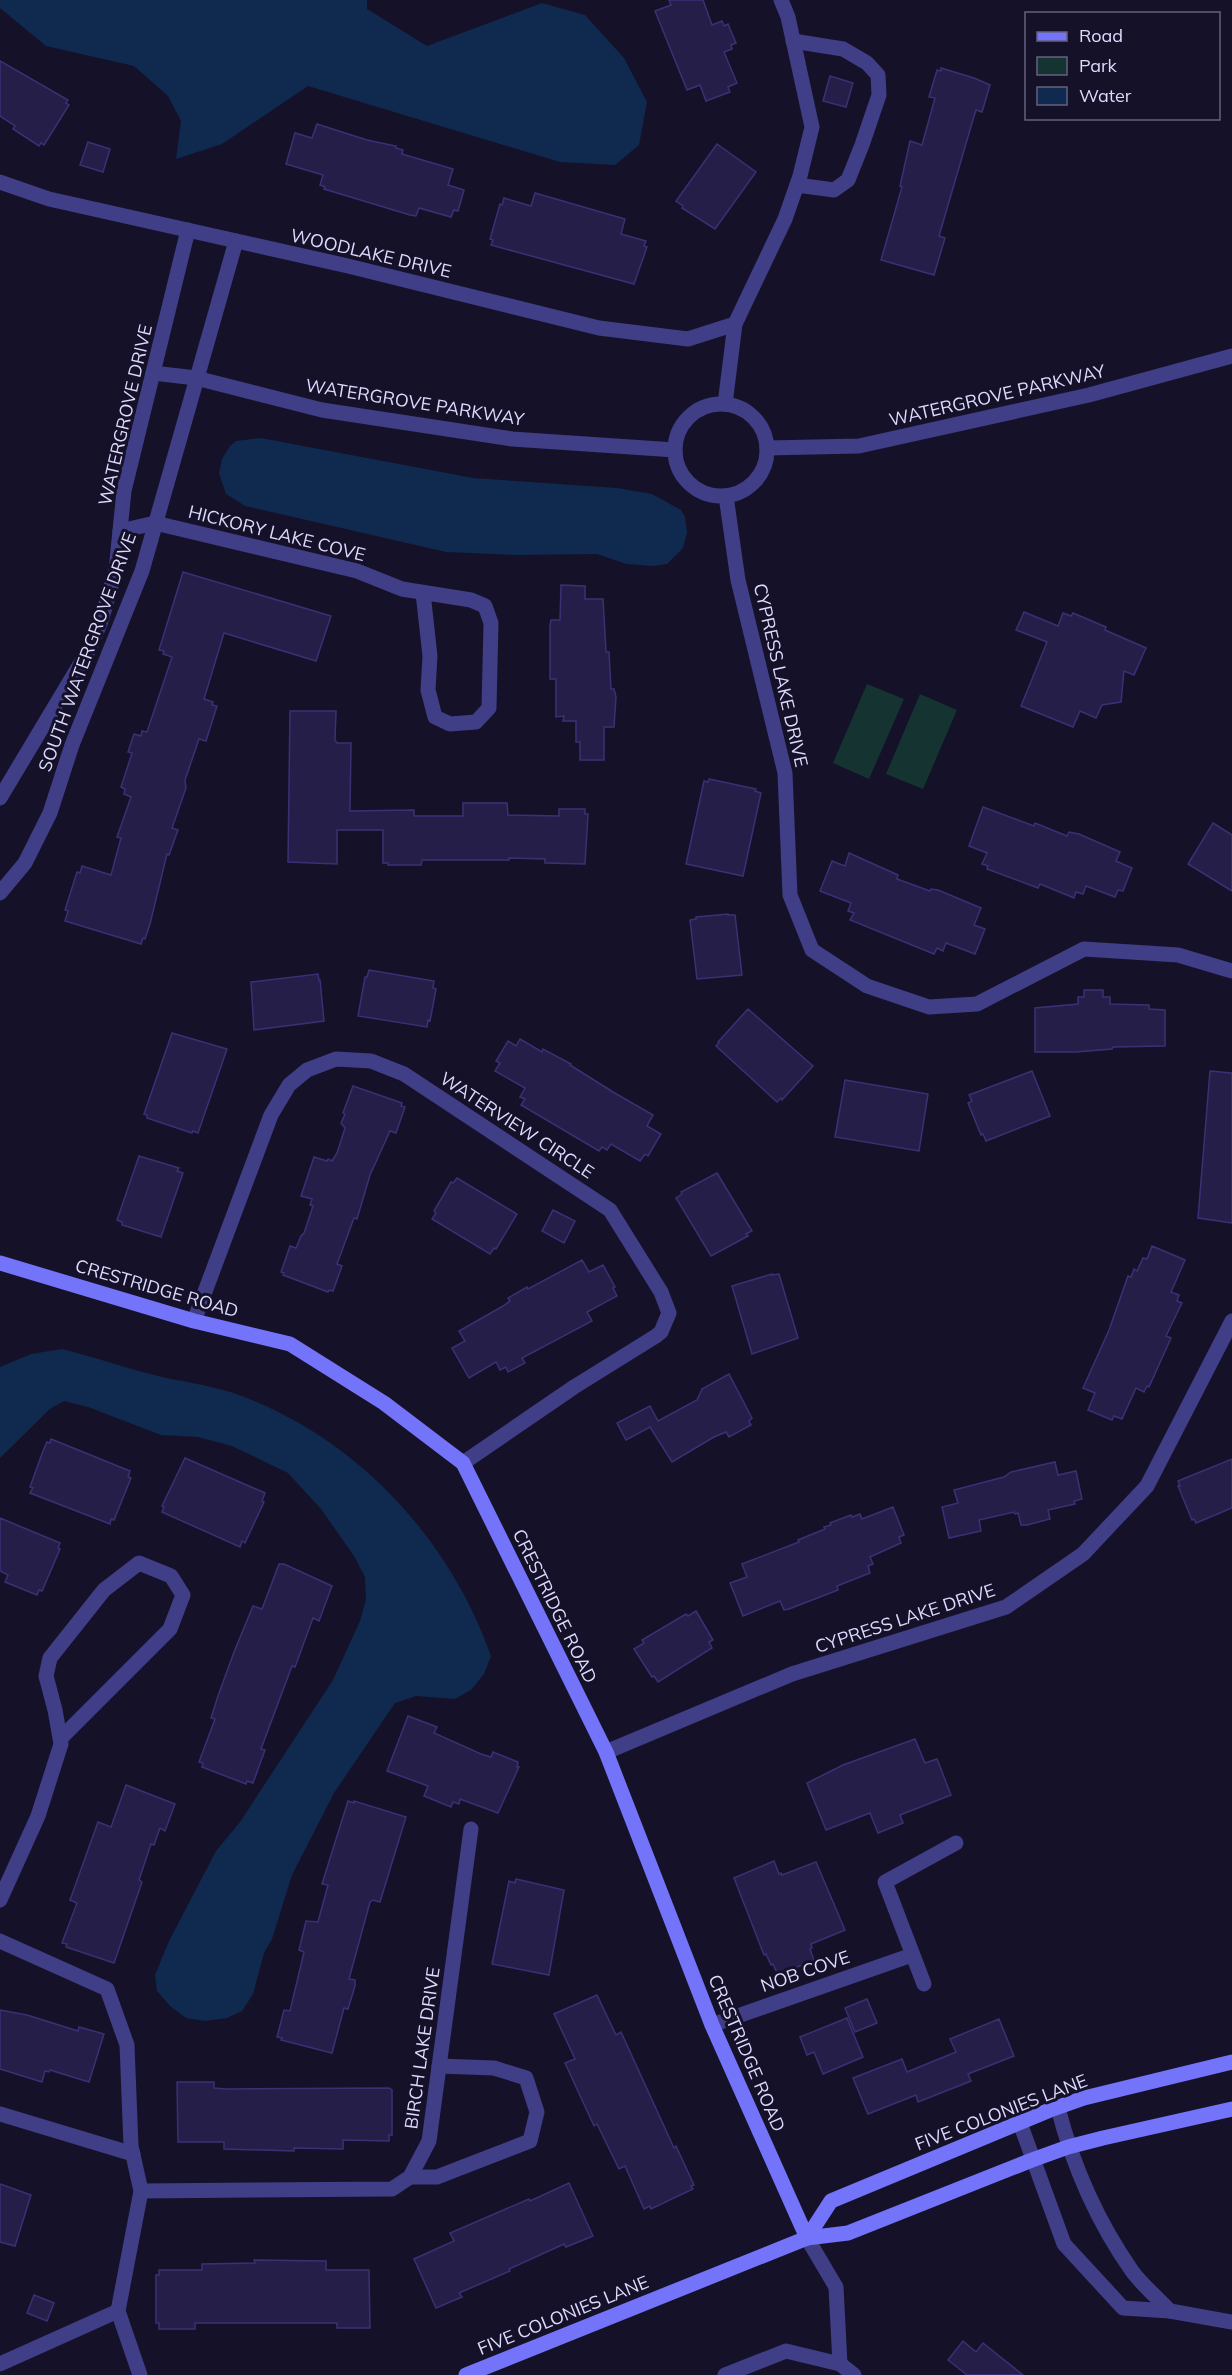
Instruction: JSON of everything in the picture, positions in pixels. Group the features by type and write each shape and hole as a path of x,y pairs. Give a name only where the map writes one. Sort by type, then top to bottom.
{"street":[{"path":"725,404 735,324 785,219 797,185 812,127 788,17 781,0"},
{"path":"793,41 843,49 867,63 878,75 879,95 848,180 834,190 797,185"},
{"name":"WOODLAKE DRIVE","path":"0,182 49,199 348,266 599,328 688,339 735,324"},
{"name":"WATERGROVE DRIVE","path":"0,798 88,651 100,624 116,570 124,491 188,230"},
{"name":"SOUTH WATERGROVE DRIVE","path":"0,893 25,863 50,813 77,733 142,571 236,241"},
{"name":"WATERGROVE PARKWAY","path":"767,448 860,446 1089,395 1232,356"},
{"name":"WATERGROVE PARKWAY","path":"153,373 196,378 322,410 512,439 675,450"},
{"path":"725,404 749,413 765,435 767,448 766,462 760,475 739,493 726,496 710,495 690,484 677,465 675,450 677,435 684,422 696,411 710,405 725,404"},
{"name":"CYPRESS LAKE DRIVE","path":"726,496 738,580 785,773 790,895 812,950 867,986 929,1007 977,1004 1084,949 1178,955 1232,971"},
{"name":"HICKORY LAKE COVE","path":"120,531 155,524 357,571 402,589 471,600 485,606 491,623 489,708 476,722 450,724 435,717 428,690 430,656 423,594"},
{"name":"WATERVIEW CIRCLE","path":"194,1321 271,1115 289,1085 307,1070 336,1059 371,1062 404,1074 610,1210 661,1292 669,1313 661,1332 656,1336 574,1387 463,1463"},
{"name":"CRESTRIDGE ROAD","path":"0,1263 194,1321 290,1344 384,1403 463,1463 606,1752 712,2025 807,2238"},
{"name":"CYPRESS LAKE DRIVE","path":"606,1752 792,1674 1006,1607 1083,1554 1147,1486 1232,1321"},
{"path":"0,1900 38,1816 61,1744 46,1676 50,1658 104,1590 139,1563 171,1576 183,1595 170,1629 60,1739"},
{"name":"BIRCH LAKE DRIVE","path":"410,2177 429,2141 471,1829"},
{"path":"924,1984 885,1881 956,1843"},
{"path":"0,1941 107,1989 127,2045 133,2154 141,2191 118,2311 140,2375"},
{"name":"NOB COVE","path":"712,2025 912,1955"},
{"name":"FIVE COLONIES LANE","path":"807,2238 831,2201 1084,2098 1232,2062"},
{"path":"141,2191 392,2189 410,2177 437,2176 530,2141 537,2112 526,2078 494,2068 439,2066"},
{"path":"1058,2108 1068,2147 1089,2200 1133,2272 1170,2311"},
{"name":"FIVE COLONIES LANE","path":"466,2375 807,2238 848,2233 1068,2147 1232,2109"},
{"path":"0,2114 133,2154"},
{"path":"1020,2123 1064,2244 1123,2308 1170,2311 1232,2322"},
{"path":"807,2238 836,2287 840,2364"},
{"path":"0,2364 118,2311"},
{"path":"725,2375 786,2351 840,2364 854,2375"}],"green space":[{"path":"867,684 904,699 869,779 833,763"},
{"path":"920,694 957,710 923,789 886,774"}],"water":[{"path":"0,0 367,0 367,9 427,46 542,3 585,15 624,58 647,102 639,145 615,165 560,162 308,86 222,144 176,159 181,121 168,96 134,66 46,46 0,8"},
{"path":"261,438 473,478 617,488 652,494 681,510 685,517 687,533 683,548 667,564 653,566 627,564 597,554 516,555 446,552 245,506 226,494 219,473 222,459 236,441"},
{"path":"62,1349 149,1374 212,1387 242,1396 284,1415 324,1439 361,1467 395,1499 425,1534 451,1572 473,1613 491,1656 484,1674 471,1690 455,1699 416,1696 395,1703 334,1793 292,1875 272,1939 264,1953 253,1994 242,2011 227,2018 205,2021 186,2018 170,2006 157,1991 155,1975 169,1941 216,1851 240,1822 333,1680 360,1621 366,1599 365,1577 354,1556 321,1509 288,1473 232,1446 198,1437 161,1435 88,1407 64,1401 50,1409 0,1458 0,1367 31,1354"}],"building":[{"path":"669,0 703,0 712,25 722,21 724,26 728,24 736,43 731,45 732,49 724,52 737,83 728,87 730,92 706,101 700,85 687,90 655,11 671,5"},
{"path":"0,61 68,100 66,103 69,105 44,145 41,143 39,146 13,129 15,126 0,116"},
{"path":"941,68 990,85 982,112 976,110 972,123 939,236 945,238 934,275 881,260 902,187 900,186 910,141 922,145 935,98 929,97 937,70 941,71"},
{"path":"830,76 853,83 846,107 823,101"},
{"path":"317,124 367,140 396,146 403,150 402,154 453,169 448,185 464,190 458,211 454,210 451,217 419,208 416,216 324,189 325,187 320,185 323,175 286,164 295,133 312,138"},
{"path":"88,142 110,149 103,172 80,165"},
{"path":"717,144 756,172 715,229 682,208 683,206 676,201"},
{"path":"535,193 625,219 621,234 646,241 644,246 647,247 634,284 491,245 493,240 490,239 500,204 502,205 504,198 531,206"},
{"path":"183,572 331,616 316,661 224,633 204,699 217,706 206,741 199,739 185,780 186,788 172,828 178,830 169,855 167,854 150,924 141,944 65,921 68,911 65,910 77,872 80,873 82,866 111,875 121,838 117,837 131,797 124,794 125,789 121,787 132,753 128,752 134,734 141,736 142,731 147,732 172,657 159,650"},
{"path":"561,585 585,586 585,599 603,599 606,652 609,652 611,689 614,689 616,697 614,727 604,727 604,760 580,760 580,742 576,742 576,721 563,721 564,716 556,717 556,679 550,679 550,626 551,620 560,620"},
{"path":"1024,612 1058,626 1063,613 1071,616 1073,613 1146,648 1134,675 1124,671 1121,702 1102,705 1096,718 1080,711 1073,727 1021,706 1047,642 1016,630"},
{"path":"290,711 336,711 335,740 337,743 351,743 350,811 414,810 414,816 463,816 463,803 507,803 508,815 559,816 559,809 585,809 585,814 588,814 585,864 545,863 545,859 509,858 509,860 422,860 421,865 388,865 388,863 383,863 383,830 337,830 337,864 288,862"},
{"path":"709,779 756,789 755,791 761,793 743,876 686,864 704,781 708,782"},
{"path":"983,807 1034,826 1035,823 1067,836 1069,832 1079,834 1120,852 1116,861 1132,868 1123,891 1118,890 1115,897 1086,886 1083,894 1076,892 1074,898 1040,884 1038,888 987,869 988,866 982,864 987,853 969,846"},
{"path":"1213,823 1232,835 1232,891 1188,864"},
{"path":"849,853 898,875 897,879 930,891 931,889 938,890 981,908 974,925 985,929 975,954 946,943 943,951 937,948 934,954 850,920 854,913 848,911 851,903 820,891 832,861 845,866"},
{"path":"735,915 742,975 697,979 690,920 696,917"},
{"path":"369,970 434,981 433,988 436,989 427,1027 358,1016 365,977"},
{"path":"318,974 324,1021 254,1030 251,982"},
{"path":"1084,990 1103,990 1103,997 1110,997 1110,1004 1149,1005 1149,1009 1165,1010 1165,1046 1113,1047 1112,1049 1076,1052 1035,1052 1035,1008 1078,1004 1078,997 1084,997"},
{"path":"748,1009 813,1066 782,1100 781,1098 777,1102 716,1046"},
{"path":"172,1033 227,1049 198,1133 147,1118 144,1114"},
{"path":"520,1039 542,1052 543,1049 571,1064 653,1115 647,1126 661,1134 648,1156 645,1154 640,1161 611,1144 607,1150 602,1147 599,1151 521,1105 525,1099 520,1097 525,1088 495,1071 500,1063 496,1061 508,1041 516,1046"},
{"path":"1032,1071 1050,1116 986,1141 983,1134 981,1135 968,1103 972,1101 969,1095"},
{"path":"1210,1071 1232,1073 1232,1223 1198,1218"},
{"path":"845,1080 928,1094 919,1151 835,1137"},
{"path":"353,1086 402,1103 401,1106 405,1107 396,1133 390,1131 370,1175 357,1219 354,1218 337,1264 342,1266 333,1291 328,1292 283,1275 284,1273 281,1272 290,1246 296,1248 304,1233 313,1206 310,1205 312,1199 301,1196 314,1157 332,1161 337,1153 345,1128 341,1123 345,1114 343,1113"},
{"path":"139,1156 179,1168 177,1171 183,1173 161,1237 122,1225 122,1222 117,1220"},
{"path":"717,1173 752,1231 746,1234 748,1236 711,1256 676,1198 682,1194 681,1192"},
{"path":"457,1178 517,1214 496,1249 494,1248 490,1254 432,1219 436,1213 434,1211 451,1182 453,1183"},
{"path":"553,1210 575,1221 564,1243 542,1231"},
{"path":"1152,1246 1185,1260 1171,1292 1179,1295 1177,1301 1182,1303 1166,1336 1171,1338 1149,1387 1147,1386 1144,1392 1136,1388 1122,1419 1114,1416 1112,1420 1088,1410 1095,1393 1083,1388 1109,1330 1128,1276 1131,1277 1134,1269 1137,1271 1143,1258 1147,1259"},
{"path":"582,1260 589,1272 603,1265 615,1287 613,1288 617,1296 587,1312 592,1321 522,1358 525,1363 508,1372 506,1367 500,1370 496,1362 469,1378 452,1348 465,1341 459,1331 503,1306 510,1301 508,1298 527,1287 528,1289"},
{"path":"779,1274 798,1338 752,1354 732,1286"},
{"path":"729,1374 752,1418 749,1421 751,1425 729,1437 726,1432 714,1437 672,1462 650,1427 626,1440 617,1423 650,1406 658,1421 697,1400 702,1389"},
{"path":"51,1439 130,1471 128,1477 131,1478 114,1520 111,1519 110,1524 30,1493 43,1451"},
{"path":"185,1458 265,1493 262,1501 264,1502 245,1543 242,1541 240,1547 162,1512 164,1507 162,1506"},
{"path":"1232,1459 1232,1508 1196,1523 1194,1519 1192,1520 1178,1481"},
{"path":"1055,1462 1058,1475 1076,1471 1082,1499 1074,1501 1075,1504 1048,1510 1050,1519 1021,1525 1018,1513 1014,1512 979,1520 981,1531 949,1538 942,1507 958,1503 954,1490 1004,1477 1011,1472"},
{"path":"893,1507 904,1535 899,1537 901,1543 870,1557 873,1564 868,1566 870,1573 837,1586 838,1590 789,1609 784,1610 780,1601 743,1616 730,1583 747,1577 742,1564 799,1542 798,1540 825,1529 824,1527 831,1525 830,1523 851,1515 852,1517 860,1514 862,1519"},
{"path":"0,1518 60,1543 58,1548 60,1549 42,1591 39,1590 37,1595 5,1582 8,1575 0,1571"},
{"path":"279,1564 284,1564 332,1586 319,1621 313,1618 295,1667 292,1666 261,1749 265,1750 253,1783 247,1781 246,1784 202,1767 203,1763 199,1762 215,1719 211,1718 234,1652 253,1606 262,1609"},
{"path":"696,1611 713,1640 709,1642 712,1648 658,1682 654,1676 652,1677 634,1649 644,1643 642,1640 686,1614 688,1616"},
{"path":"408,1716 437,1727 434,1733 481,1754 491,1757 493,1752 518,1762 517,1767 519,1767 498,1813 460,1799 459,1804 453,1802 451,1807 424,1796 428,1786 387,1771"},
{"path":"915,1739 925,1763 937,1759 951,1795 900,1815 903,1823 878,1833 870,1813 826,1830 807,1783 843,1765"},
{"path":"126,1785 175,1804 165,1831 160,1828 154,1845 151,1844 139,1880 142,1882 114,1963 66,1947 67,1944 62,1943 77,1903 70,1900 98,1822 111,1827"},
{"path":"348,1801 406,1817 380,1902 373,1900 370,1902 349,1979 355,1980 355,1986 348,2009 344,2008 332,2053 277,2037 284,2010 290,2011 304,1952 299,1950 306,1921 318,1922 328,1885 322,1884"},
{"path":"774,1861 779,1874 782,1875 816,1862 845,1930 811,1944 810,1949 814,1960 778,1975 766,1954 764,1955 734,1878"},
{"path":"516,1879 564,1890 549,1975 492,1964 509,1881 515,1883"},
{"path":"597,1995 616,2035 621,2032 674,2148 676,2146 694,2185 691,2186 693,2189 651,2209 650,2206 644,2209 625,2166 619,2169 597,2124 594,2126 565,2063 575,2059 554,2014"},
{"path":"867,1999 877,2023 855,2032 845,2008"},
{"path":"0,2010 27,2015 78,2031 79,2027 104,2034 89,2082 50,2070 45,2071 42,2082 0,2069"},
{"path":"847,2018 863,2057 823,2074 814,2052 807,2055 800,2037"},
{"path":"999,2019 1014,2056 968,2074 971,2081 918,2102 916,2095 868,2114 853,2078 902,2059 907,2072 956,2052 950,2039"},
{"path":"177,2082 214,2082 214,2088 226,2089 389,2088 392,2090 392,2135 389,2135 389,2141 343,2140 343,2149 294,2148 294,2151 224,2149 224,2142 178,2142"},
{"path":"569,2183 593,2236 566,2247 564,2244 509,2269 510,2271 459,2293 462,2297 436,2308 414,2259 454,2241 450,2233"},
{"path":"0,2184 31,2195 15,2246 0,2242"},
{"path":"254,2260 326,2261 326,2270 369,2270 370,2328 337,2328 337,2323 195,2323 195,2329 159,2329 159,2323 156,2323 156,2275 159,2275 159,2270 202,2270 202,2264 255,2263"},
{"path":"34,2295 54,2303 47,2321 27,2313"},
{"path":"963,2341 976,2352 983,2343 1023,2375 967,2375 948,2360"}]}
